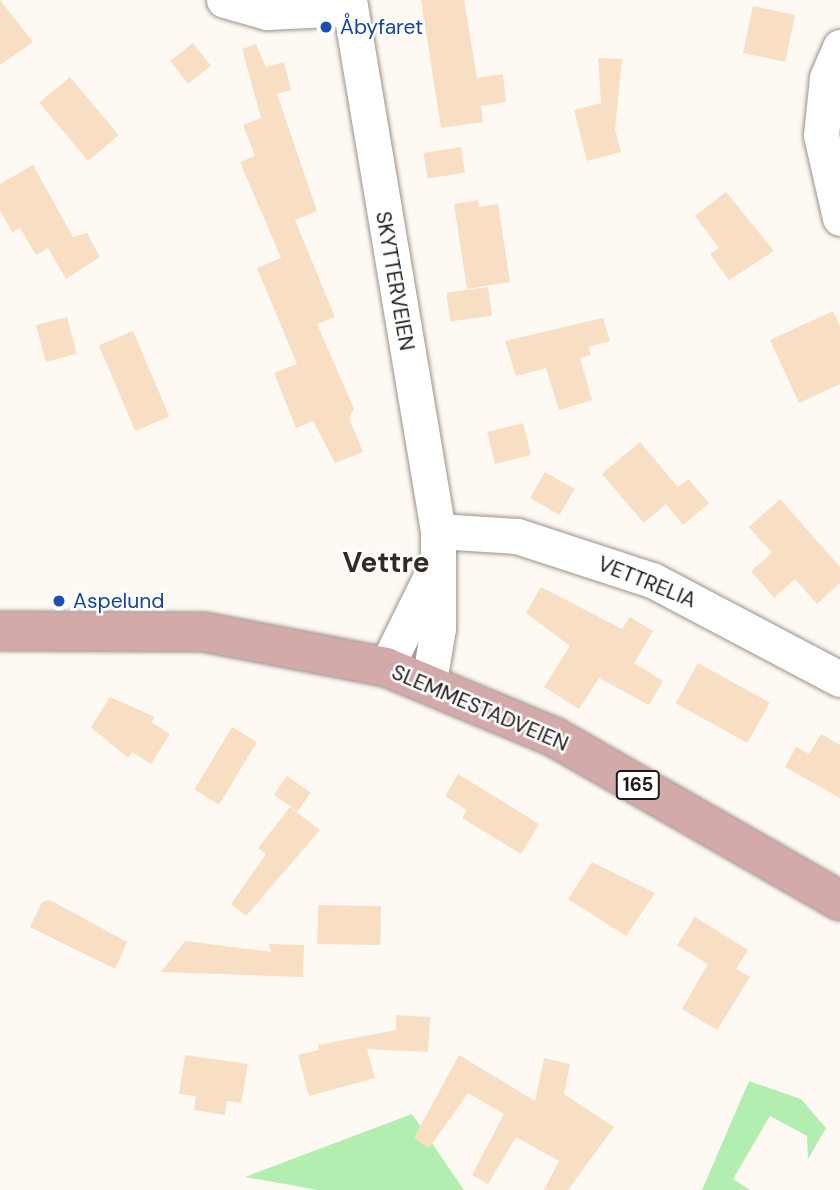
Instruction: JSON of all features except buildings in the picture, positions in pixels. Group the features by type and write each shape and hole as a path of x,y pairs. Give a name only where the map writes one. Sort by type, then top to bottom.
{"main road":[{"name":"SLEMMESTADVEIEN","path":"0,631 204,632 386,667 429,681 554,737 840,901"}],"street":[{"path":"224,0 267,12 349,4"},
{"name":"SKYTTERVEIEN","path":"349,4 438,547 438,628 429,681"},
{"path":"840,47 827,78 821,135 840,218"},
{"name":"VETTRELIA","path":"438,547 517,536 652,580 840,680"},
{"path":"386,667 438,547"}],"green space":[{"path":"749,1081 801,1099 826,1128 808,1159 807,1136 770,1116 733,1179 750,1190 702,1190"},
{"path":"412,1114 464,1190 318,1190 245,1177"}],"place":[{"name":"Åbyfaret","path":"326,27"},
{"name":"Aspelund","path":"59,601"}],"district":[{"name":"Vettre","path":"386,563"}]}
